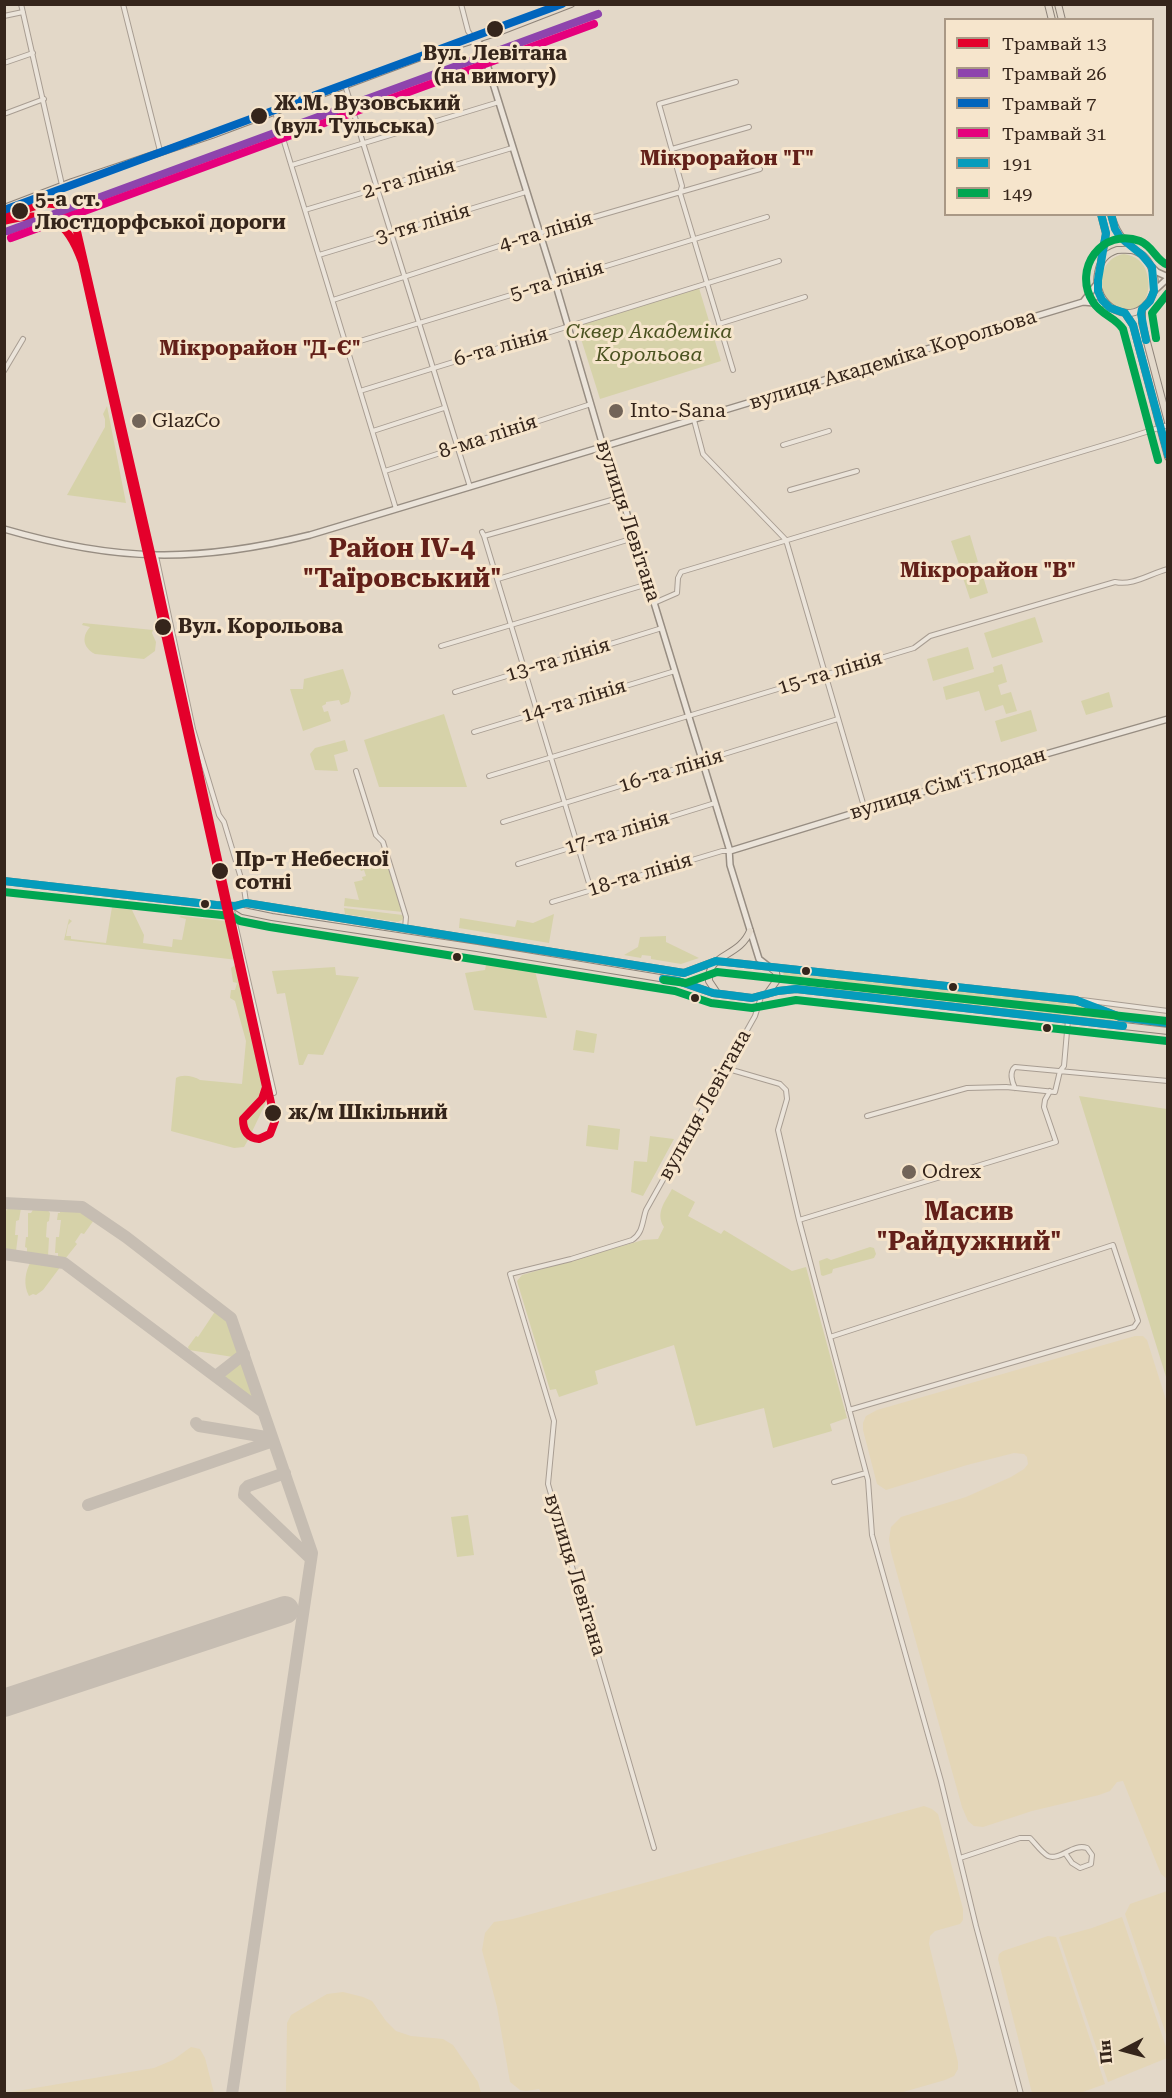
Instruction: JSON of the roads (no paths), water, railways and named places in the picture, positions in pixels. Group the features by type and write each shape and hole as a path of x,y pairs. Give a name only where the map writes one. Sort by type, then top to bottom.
{"main road":[{"path":"4,208 572,4"},
{"name":"вулиця Левітана","path":"475,40 480,44 499,102 603,446 608,452 622,497 730,851 730,866 750,931 759,958 776,972 777,980 764,996"},
{"path":"1083,302 1096,285 1101,262 1106,234 1102,216"},
{"path":"1096,285 1101,299 1106,304 1114,310 1125,313 1142,309 1150,301 1154,291 1167,278 1157,272 1142,255 1120,237 1112,216"},
{"path":"1101,262 1110,252 1135,251"},
{"path":"1152,267 1154,291"},
{"name":"вулиця Академіка Корольова","path":"4,529 77,548 156,556 196,555 274,545 1083,302 1106,304"},
{"path":"1142,309 1142,323 1167,423"},
{"path":"1125,313 1133,325 1167,457"},
{"name":"вулиця Сім'ї Глодан","path":"730,851 1167,719"},
{"path":"4,881 233,906 246,903 405,928 678,981 717,993 752,998 778,991 799,989 1167,1031"},
{"path":"233,906 243,912 272,917 684,973 716,961 738,949 750,931"},
{"path":"716,961 1076,1000 1120,1017 1167,1023"},
{"path":"716,961 709,972 709,981 717,993"}],"street":[{"path":"21,4 62,186"},
{"path":"123,4 160,151"},
{"path":"461,4 468,31 475,40"},
{"path":"4,16 23,12"},
{"path":"4,63 33,53"},
{"path":"733,370 680,193 682,186 659,104 736,82"},
{"path":"345,85 470,487"},
{"path":"4,114 44,99"},
{"path":"292,165 499,102"},
{"path":"275,112 396,509"},
{"path":"672,150 749,127"},
{"name":"2-га лінія","path":"305,210 512,148"},
{"name":"4-та лінія","path":"333,300 539,233 760,169"},
{"name":"3-тя лінія","path":"319,255 391,235 526,192"},
{"name":"5-та лінія","path":"346,345 767,217"},
{"name":"6-та лінія","path":"360,391 779,261"},
{"path":"719,324 805,297"},
{"path":"4,371 23,339"},
{"name":"8-ма лінія","path":"385,471 591,404"},
{"path":"373,431 444,408"},
{"path":"694,420 703,454 786,540 865,810"},
{"path":"654,603 677,593 678,575 681,572 1160,428 1167,423"},
{"path":"783,445 829,431"},
{"path":"790,490 857,471"},
{"path":"591,890 483,534 622,497"},
{"path":"498,579 634,538"},
{"path":"156,556 193,729 219,815 224,822 244,888 246,903"},
{"name":"15-та лінія","path":"489,776 917,647 932,636 1115,582 1126,584 1167,569"},
{"path":"441,646 648,584"},
{"name":"13-та лінія","path":"455,692 662,628"},
{"name":"14-та лінія","path":"474,732 675,671"},
{"name":"16-та лінія","path":"503,822 838,719"},
{"path":"356,771 376,835 383,842 406,917 405,928"},
{"name":"17-та лінія","path":"518,864 715,803"},
{"name":"18-та лінія","path":"552,902 722,851 730,851"},
{"path":"233,906 274,1093"},
{"name":"вулиця Левітана","path":"654,1848 548,1484 554,1421 510,1274 571,1259 632,1240 638,1236 646,1210 764,996"},
{"path":"1076,1000 1167,1011"},
{"path":"867,1116 965,1088 1015,1088 1054,1092 1059,1071 1064,1066 1068,1020"},
{"path":"1015,1088 1012,1082 1012,1071 1015,1067 1167,1082"},
{"path":"725,1068 780,1084 786,1090 787,1099 778,1130 799,1220 866,1473 876,1555 941,1780 1021,2094"},
{"path":"799,1220 1056,1142 1044,1103 1050,1091"},
{"path":"830,1337 1113,1245 1138,1321 1134,1327 849,1410"},
{"path":"834,1482 866,1473"},
{"path":"960,1858 1020,1838 1030,1838 1047,1856 1054,1857 1078,1846 1087,1848 1092,1855 1091,1864 1080,1868 1072,1863 1065,1852"}],"tram line":[{"name":"7","path":"4,210 562,4"},
{"name":"26","path":"8,231 598,14"},
{"name":"31","path":"11,238 594,24"},
{"name":"13","path":"4,218 31,207 48,204 57,204 73,214 154,566 275,1121 270,1134 259,1139 246,1133 243,1119 262,1099 266,1087 82,262 70,236 54,221 33,216 4,221"}],"place":[{"name":"Вул. Левітана (на вимогу)","path":"495,29"},
{"name":"Ж.М. Вузовський (вул. Тульська)","path":"259,116"},
{"name":"5-а ст. Люстдорфської дороги","path":"20,211"},
{"name":"Into-Sana","path":"616,411"},
{"name":"GlazCo","path":"139,421"},
{"name":"Вул. Корольова","path":"163,627"},
{"name":"Пр-т Небесної сотні","path":"220,871"},
{"name":"ж/м Шкільний","path":"273,1113"},
{"name":"Odrex","path":"909,1172"}],"district":[{"name":"Мікрорайон \"Г\"","path":"727,159"},
{"name":"Мікрорайон \"Д-Є\"","path":"260,349"},
{"name":"Район IV-4 \"Таїровський\"","path":"402,564"},
{"name":"Мікрорайон \"В\"","path":"988,571"},
{"name":"Масив \"Райдужний\"","path":"969,1227"}],"park label":[{"name":"Сквер Академіка Корольова","path":"649,344"}]}
